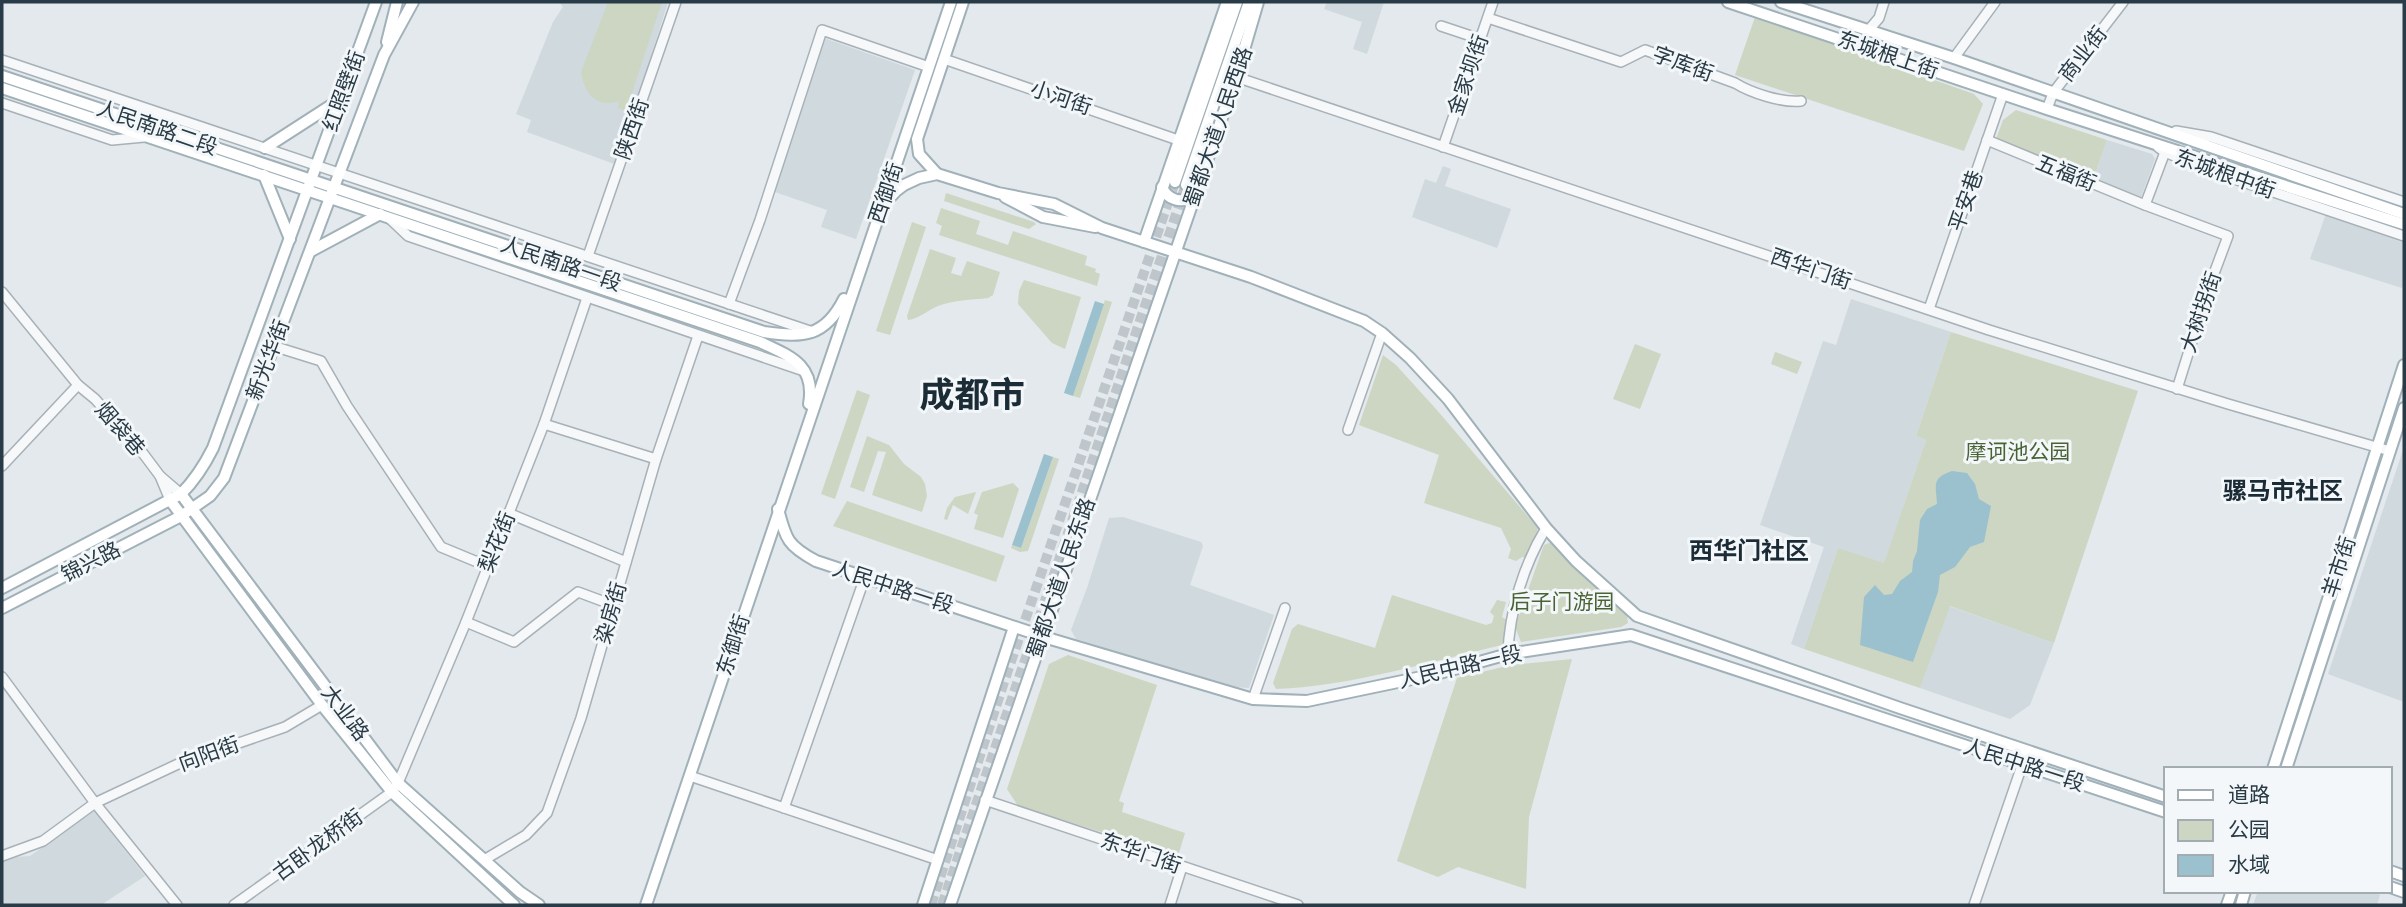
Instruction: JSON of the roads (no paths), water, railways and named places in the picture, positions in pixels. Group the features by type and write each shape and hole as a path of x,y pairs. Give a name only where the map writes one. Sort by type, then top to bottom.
{"main road":[{"name":"红照壁街","path":"310,185 376,2"},
{"name":"红照壁街","path":"332,192 384,55 397,2"},
{"name":"红照壁街","path":"384,55 413,2"},
{"name":"西御街","path":"820,385 951,2"},
{"name":"西御街","path":"937,174 919,154 916,139 964,2"},
{"name":"蜀都大道人民西路","path":"1144,242 1227,2"},
{"name":"蜀都大道人民西路","path":"1237,2 1181,184 1249,2"},
{"name":"蜀都大道人民西路","path":"1175,252 1236,77 1258,2"},
{"name":"东城根上街","path":"1728,2 2048,108"},
{"name":"东城根上街","path":"1781,2 2053,93"},
{"name":"人民南路二段","path":"2,76 310,185"},
{"name":"人民南路二段","path":"2,88 264,176 310,185"},
{"name":"东城根中街","path":"2053,93 2157,128"},
{"path":"265,148 341,99"},
{"name":"东城根中街","path":"2048,108 2154,143"},
{"path":"2157,128 2404,219"},
{"path":"2154,143 2404,219"},
{"path":"881,207 904,185 937,174"},
{"name":"人民中路一段","path":"937,174 998,193 1043,216 1101,228 1251,277 1352,316 1382,333 1410,358 1448,400 1546,528 1576,561 1637,616 2164,796"},
{"path":"264,176 290,239"},
{"name":"人民南路一段","path":"310,185 764,332 800,335 813,332"},
{"name":"新光华街","path":"170,500 181,494 196,479 213,448 310,185"},
{"path":"1162,187 1168,197 1177,200 1185,201 1194,197"},
{"name":"人民南路一段","path":"332,192 384,216 760,342 794,360 806,372"},
{"name":"新光华街","path":"181,516 210,496 224,478 332,192"},
{"path":"311,251 384,216"},
{"name":"蜀都大道人民东路","path":"950,905 1175,252"},
{"path":"813,332 822,329 832,320 861,265"},
{"name":"羊市街","path":"2274,767 2404,365"},
{"path":"799,448 811,394 811,383 806,372"},
{"name":"东御街","path":"646,905 820,385"},
{"name":"羊市街","path":"2287,767 2396,447 2404,408"},
{"name":"大业路","path":"181,494 395,788 539,905"},
{"name":"大业路","path":"170,500 322,705 395,788 514,905"},
{"name":"锦兴路","path":"2,588 170,500"},
{"name":"人民中路一段","path":"778,509 783,531 793,548 816,561 1041,636 1254,699 1307,701 1436,674 1508,654 1631,635 2164,811"},
{"name":"锦兴路","path":"2,608 181,516"},
{"path":"1631,635 1638,622 1637,616"},
{"name":"蜀都大道人民东路","path":"923,905 1014,627"}],"street":[{"name":"陕西街","path":"588,256 676,2"},
{"name":"金家坝街","path":"1443,147 1493,2"},
{"path":"1867,32 1879,18 1884,2"},
{"path":"1954,58 1995,2"},
{"name":"商业街","path":"2048,108 2053,93 2123,2"},
{"name":"字库街","path":"1488,18 1621,62 1645,50 1744,88 1793,102 1801,101"},
{"path":"1441,26 1480,39"},
{"path":"729,304 760,220 822,30 929,67"},
{"name":"小河街","path":"944,59 1178,140"},
{"name":"人民南路一段","path":"2,60 813,332"},
{"name":"西华门街","path":"1236,77 1928,309 2177,389 2378,447 2396,447"},
{"name":"平安巷","path":"1928,309 2003,94"},
{"path":"2,103 112,140 149,137"},
{"name":"东城根中街","path":"2157,128 2211,137 2404,202"},
{"name":"五福街","path":"1987,140 2228,236"},
{"name":"东城根中街","path":"2154,143 2165,152 2208,170 2404,236"},
{"path":"2145,205 2165,152"},
{"name":"人民南路一段","path":"384,216 408,236 806,372"},
{"name":"大树拐街","path":"2177,389 2228,236"},
{"name":"烟袋巷","path":"2,292 78,385 95,399 160,476"},
{"name":"梨花街","path":"395,788 466,622 544,424 586,298"},
{"path":"1348,430 1382,333"},
{"name":"染房街","path":"484,860 526,835 547,813 581,718 656,459 698,336"},
{"path":"273,346 321,361 347,406 441,547 487,566"},
{"path":"2,466 78,385"},
{"path":"544,424 656,459"},
{"path":"160,476 181,494"},
{"path":"160,476 170,500"},
{"path":"508,513 626,562"},
{"path":"1508,654 1509,630 1521,589 1536,544 1546,528"},
{"path":"784,808 864,577"},
{"path":"466,622 514,642 579,592 613,605"},
{"path":"1254,699 1285,608"},
{"path":"2,677 95,803 177,905"},
{"name":"向阳街","path":"2,856 43,841 95,803 178,764 285,727 322,705"},
{"path":"1974,905 2027,751"},
{"path":"690,776 938,860"},
{"name":"古卧龙桥街","path":"234,905 395,788"},
{"name":"东华门街","path":"985,800 1298,905"},
{"path":"1170,905 1182,867"}],"water":[{"path":"1095,301 1104,304 1073,396 1064,393"},
{"path":"1044,454 1053,457 1021,548 1012,545"},
{"path":"1952,471 1967,473 1975,484 1979,499 1991,506 1984,542 1970,547 1955,567 1940,575 1938,592 1913,662 1860,645 1864,597 1875,585 1884,595 1892,594 1900,581 1912,572 1920,520 1927,509 1937,504 1936,483 1941,476"}],"tunnel":[{"path":"931,905 1005,679 1175,182"},
{"path":"942,905 1186,185"}],"district":[{"name":"成都市","path":"972,395"},
{"name":"骡马市社区","path":"2283,491"},
{"name":"西华门社区","path":"1749,551"}],"park label":[{"name":"摩诃池公园","path":"2018,452"},
{"name":"后子门游园","path":"1562,602"}]}
